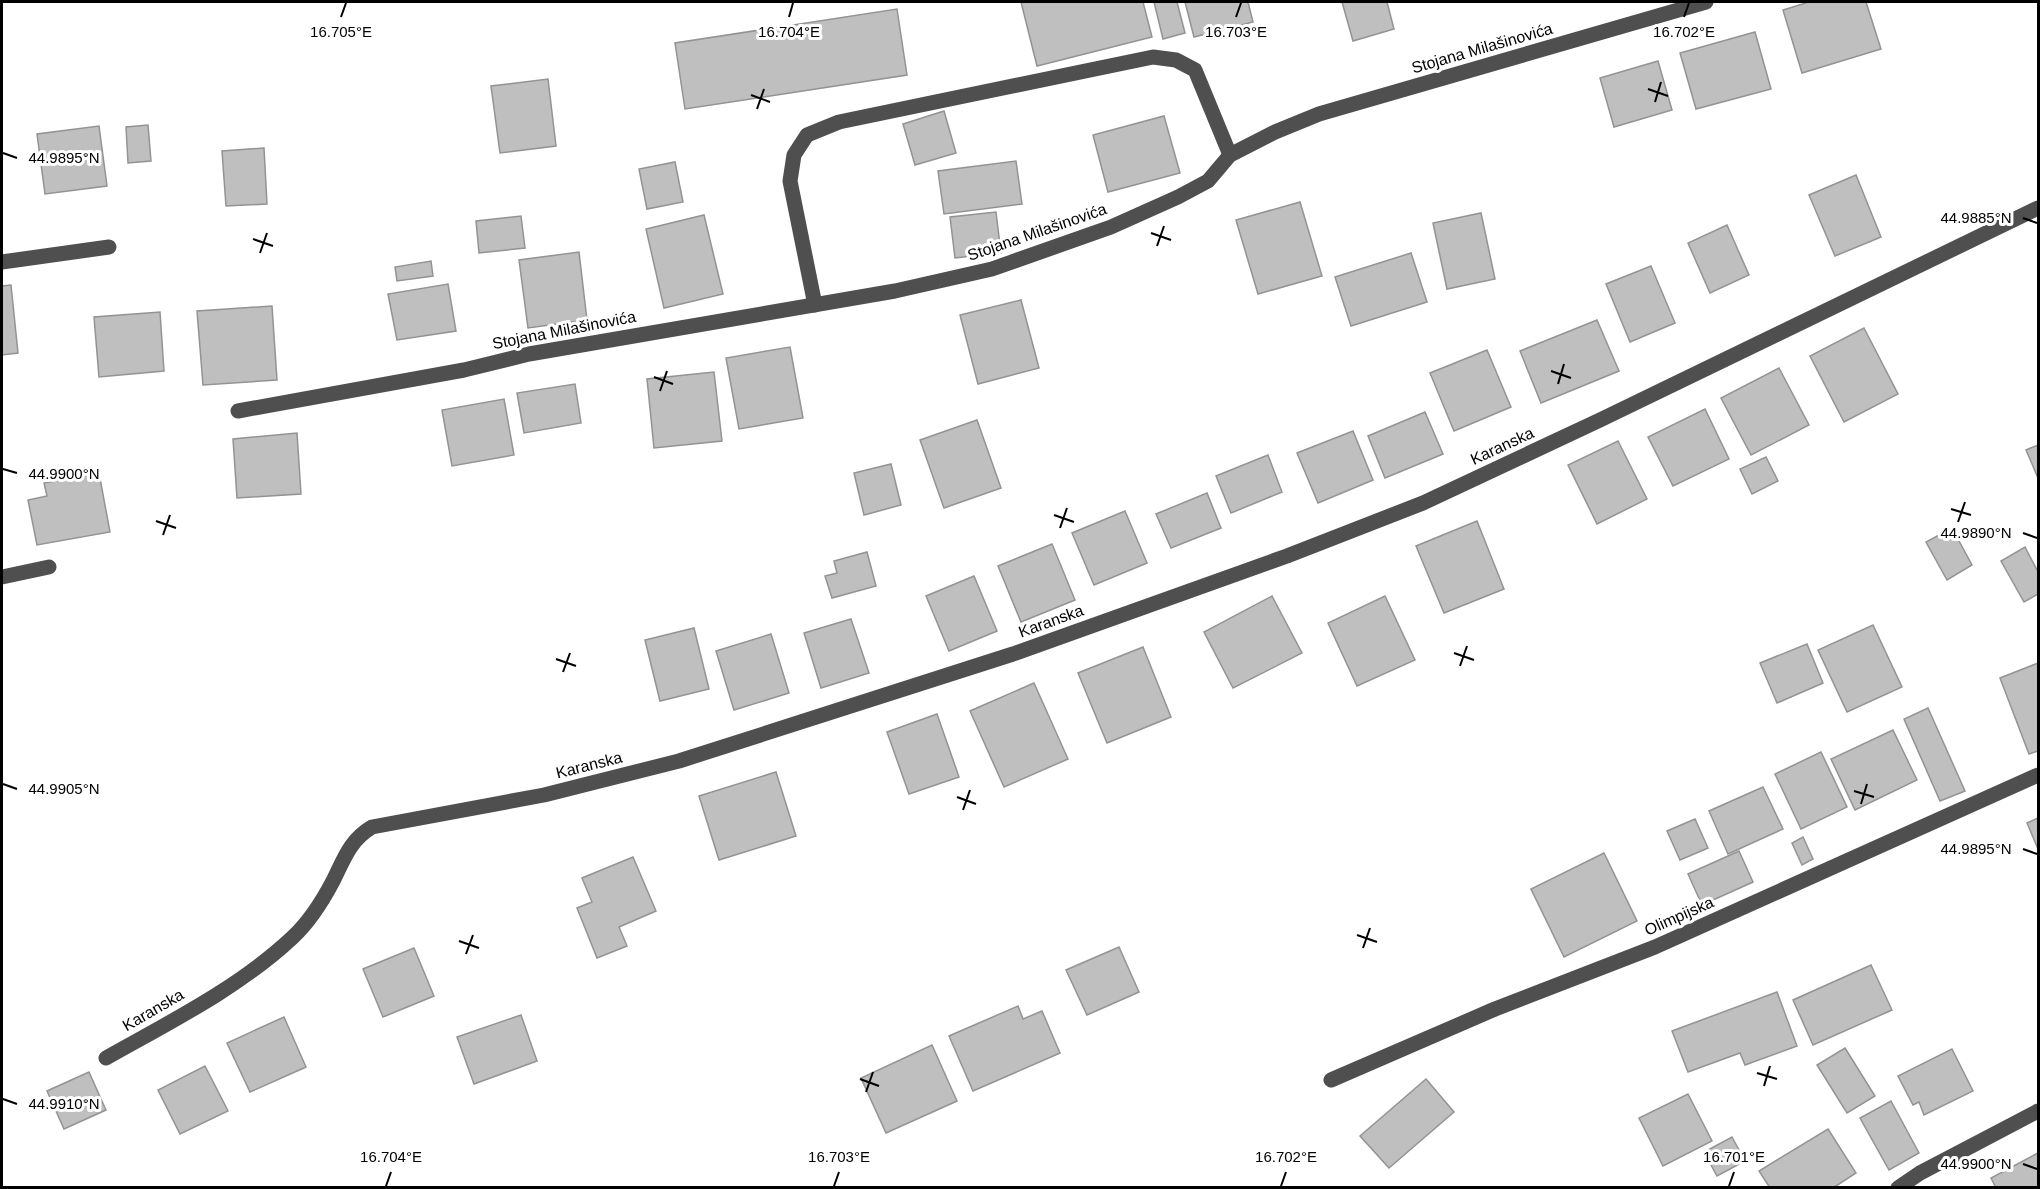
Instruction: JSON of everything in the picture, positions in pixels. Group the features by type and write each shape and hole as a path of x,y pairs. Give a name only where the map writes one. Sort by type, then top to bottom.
{"street":[{"name":"Stojana Milašinovića","path":"238,411 464,370 551,350 815,305 992,269 1111,227 1209,181 1230,156 1275,132 1319,114 1706,2"},
{"path":"815,305 790,181 794,155 807,135 838,122 1153,57 1176,60 1195,70 1230,156"},
{"name":"Karanska","path":"106,1058 217,993 272,955 295,935 319,905 350,846 360,834 372,827 544,795 679,761 1013,654 1287,556 1423,503 2038,207"},
{"path":"2,262 109,247"},
{"path":"2,577 49,567"},
{"name":"Olimpijska","path":"1331,1080 1495,1009 1655,947 2038,775"},
{"path":"1898,1188 1920,1173 2038,1112"}],"building":[{"path":"1021,2 1143,2 1152,37 1037,66"},
{"path":"1154,2 1177,2 1185,33 1163,39"},
{"path":"1185,2 1248,2 1253,22 1194,37"},
{"path":"1342,2 1387,2 1394,29 1353,41"},
{"path":"1809,2 1866,2 1881,49 1802,73 1783,10"},
{"path":"897,9 907,75 685,109 675,43"},
{"path":"1755,32 1771,89 1696,109 1680,53"},
{"path":"1658,61 1672,110 1614,127 1600,78"},
{"path":"548,79 556,146 500,153 491,86"},
{"path":"944,111 956,153 915,165 903,124"},
{"path":"1164,116 1180,173 1108,192 1093,135"},
{"path":"148,125 151,161 128,163 126,127"},
{"path":"99,126 107,186 45,194 37,134"},
{"path":"264,148 267,204 226,206 222,151"},
{"path":"1016,161 1022,204 944,214 938,171"},
{"path":"675,162 683,202 647,209 639,169"},
{"path":"1856,175 1881,237 1835,256 1809,195"},
{"path":"1300,202 1322,276 1258,294 1236,220"},
{"path":"996,212 1001,253 955,258 950,217"},
{"path":"1481,213 1495,279 1447,289 1433,223"},
{"path":"704,215 723,294 664,308 646,229"},
{"path":"521,216 525,248 479,253 476,221"},
{"path":"1727,225 1749,275 1710,293 1688,243"},
{"path":"579,252 587,320 528,328 519,260"},
{"path":"1411,253 1427,302 1351,326 1335,277"},
{"path":"431,261 433,276 397,281 395,267"},
{"path":"1651,266 1675,323 1630,342 1606,284"},
{"path":"448,284 456,331 397,340 388,294"},
{"path":"11,285 18,353 2,355 2,286"},
{"path":"1021,300 1039,368 978,384 960,315"},
{"path":"272,306 277,380 203,385 197,311"},
{"path":"160,312 164,371 99,377 94,317"},
{"path":"1597,320 1619,371 1541,403 1520,351"},
{"path":"1864,328 1898,394 1844,422 1810,356"},
{"path":"790,347 803,418 739,429 726,358"},
{"path":"1487,350 1511,407 1454,431 1430,373"},
{"path":"1779,368 1809,425 1751,455 1721,398"},
{"path":"714,372 722,441 654,448 647,379"},
{"path":"575,384 581,423 524,433 517,393"},
{"path":"504,399 514,455 452,466 442,410"},
{"path":"1705,409 1729,459 1673,486 1648,437"},
{"path":"1425,412 1443,454 1385,478 1368,436"},
{"path":"977,420 1001,488 944,508 920,440"},
{"path":"1353,431 1373,480 1318,503 1297,453"},
{"path":"297,433 301,494 237,498 233,439"},
{"path":"1618,441 1647,499 1597,524 1568,465"},
{"path":"2038,445 2038,478 2026,450"},
{"path":"1268,455 1282,492 1231,513 1216,476"},
{"path":"1766,457 1778,481 1752,494 1740,469"},
{"path":"891,464 901,505 864,515 854,473"},
{"path":"99,473 110,532 37,545 28,500 47,496 44,483"},
{"path":"1207,493 1221,528 1171,548 1156,514"},
{"path":"1125,511 1147,563 1094,585 1072,533"},
{"path":"1477,521 1504,589 1444,613 1416,546"},
{"path":"1952,528 1972,565 1947,580 1926,542"},
{"path":"1052,544 1075,600 1021,622 998,566"},
{"path":"2025,547 2038,572 2038,594 2024,602 2001,561"},
{"path":"867,552 876,586 832,598 825,576 837,573 834,561"},
{"path":"974,576 997,631 949,651 926,596"},
{"path":"1272,596 1302,653 1233,688 1204,632"},
{"path":"1385,596 1415,660 1357,686 1328,623"},
{"path":"851,619 869,673 821,688 804,633"},
{"path":"1873,625 1902,687 1847,712 1818,650"},
{"path":"694,628 709,689 660,701 645,640"},
{"path":"771,634 789,693 734,710 716,651"},
{"path":"1807,644 1823,683 1777,703 1760,663"},
{"path":"1143,647 1171,717 1107,743 1078,673"},
{"path":"2038,663 2038,751 2029,754 2000,678"},
{"path":"1034,683 1068,759 1004,787 970,711"},
{"path":"1928,708 1965,791 1940,801 1904,719"},
{"path":"937,714 959,777 909,794 887,732"},
{"path":"1893,730 1917,780 1855,810 1831,759"},
{"path":"1821,752 1847,807 1801,829 1775,774"},
{"path":"776,772 796,836 719,860 699,796"},
{"path":"1763,787 1783,829 1728,854 1709,811"},
{"path":"2038,818 2038,849 2027,823"},
{"path":"1695,819 1708,848 1680,860 1667,831"},
{"path":"1803,837 1813,859 1802,865 1792,843"},
{"path":"1739,851 1753,882 1702,905 1688,874"},
{"path":"1604,853 1637,921 1564,957 1531,889"},
{"path":"633,857 656,911 619,927 627,946 597,958 577,908 592,902 582,878"},
{"path":"1119,947 1139,992 1087,1015 1066,970"},
{"path":"414,948 434,996 383,1017 363,969"},
{"path":"1871,965 1892,1010 1813,1045 1793,1000"},
{"path":"1777,992 1797,1046 1745,1065 1740,1053 1688,1072 1672,1031"},
{"path":"1018,1006 1023,1019 1042,1011 1060,1053 973,1091 949,1036"},
{"path":"521,1015 537,1061 474,1084 457,1037"},
{"path":"284,1017 306,1067 250,1092 227,1043"},
{"path":"932,1045 957,1101 886,1133 861,1078"},
{"path":"1845,1048 1875,1096 1847,1113 1817,1065"},
{"path":"1952,1049 1973,1091 1924,1115 1919,1102 1913,1105 1898,1076"},
{"path":"205,1066 228,1111 180,1134 158,1090"},
{"path":"89,1072 106,1110 64,1129 47,1091"},
{"path":"1426,1079 1454,1112 1389,1168 1360,1136"},
{"path":"1688,1094 1712,1141 1663,1166 1639,1118"},
{"path":"1891,1101 1919,1153 1889,1170 1860,1118"},
{"path":"1828,1129 1856,1173 1833,1188 1770,1188 1759,1171"},
{"path":"1732,1137 1745,1161 1717,1176 1704,1152"},
{"path":"2038,1153 2038,1188 1996,1188 1991,1178"}]}
